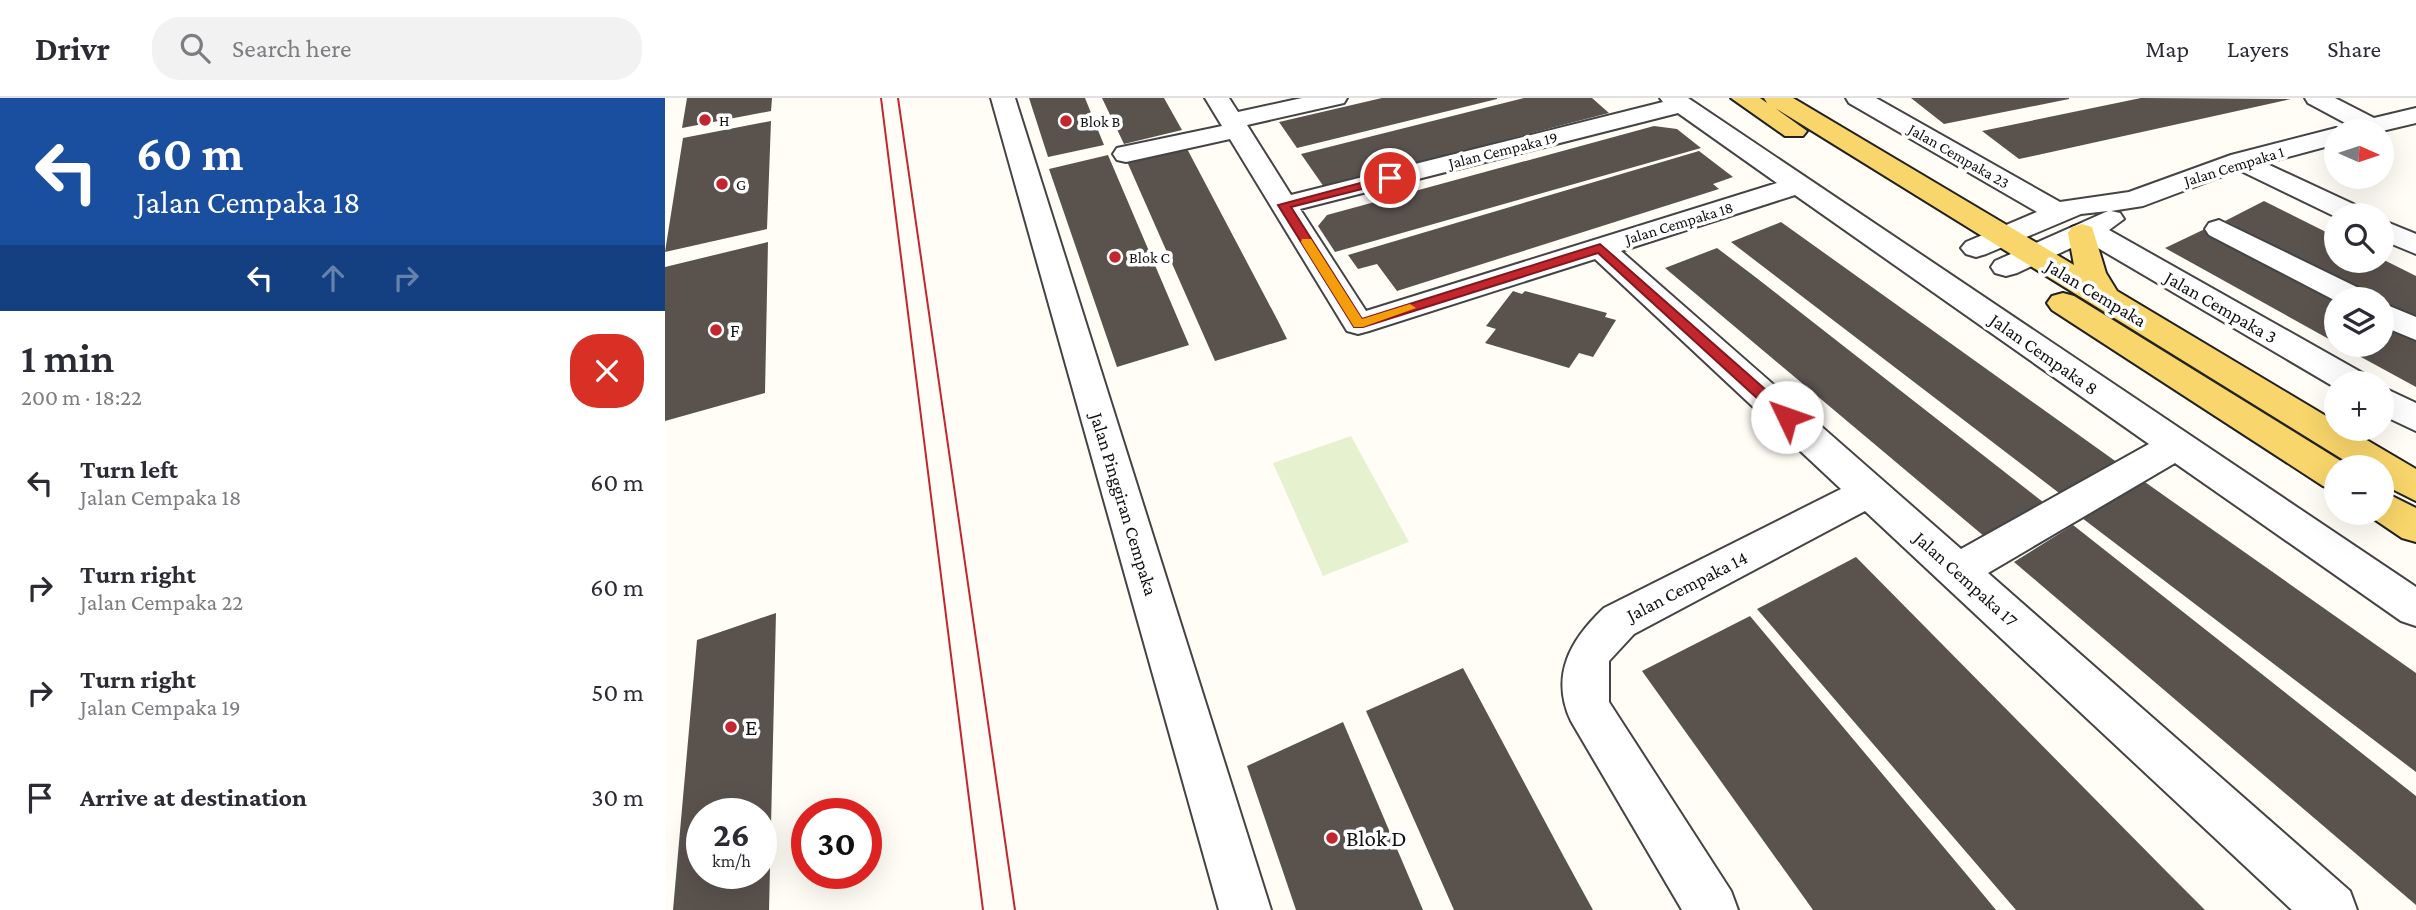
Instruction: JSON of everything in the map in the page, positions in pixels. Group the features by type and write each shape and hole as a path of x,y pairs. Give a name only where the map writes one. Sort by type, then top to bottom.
{"main road":[{"name":"Jalan Cempaka","path":"1743,98 2004,252 2106,299 2416,487"},
{"name":"Jalan Cempaka","path":"1776,98 2324,468"},
{"path":"2086,232 2091,273 2106,299"},
{"path":"2394,513 2416,527"}],"street":[{"name":"Jalan Pinggiran Cempaka","path":"1003,98 1245,910"},
{"path":"1126,154 1229,116 1335,98"},
{"name":"Jalan Cempaka 23","path":"1858,98 2059,213"},
{"path":"2316,98 2348,119"},
{"name":"Jalan Cempaka 8","path":"1677,101 2416,609"},
{"name":"Jalan Cempaka 19","path":"1284,205 1677,101"},
{"path":"1229,116 1284,205"},
{"path":"2394,121 2416,116"},
{"name":"Jalan Cempaka 1","path":"2004,252 2059,213 2075,206 2133,200 2240,161 2324,139"},
{"path":"2240,161 2329,203"},
{"name":"Jalan Cempaka 18","path":"1284,205 1358,324 1799,186"},
{"name":"Jalan Cempaka 1","path":"2004,252 2086,232 2107,222 2133,200"},
{"path":"2219,229 2333,287"},
{"name":"Jalan Cempaka 3","path":"2086,232 2333,371"},
{"path":"2394,235 2416,245"},
{"name":"Jalan Cempaka 17","path":"1600,248 2331,910"},
{"path":"2394,319 2416,330"},
{"path":"2394,407 2416,419"},
{"path":"1957,571 2177,445"},
{"name":"Jalan Cempaka 14","path":"1711,910 1587,706 1582,671 1595,643 1619,621 1869,492"}],"green space":[{"path":"1351,436 1409,542 1323,576 1273,463"}],"building":[{"name":"H","path":"687,98 772,98 771,111 682,128"},
{"name":"Blok B","path":"1029,98 1085,98 1104,145 1048,157"},
{"path":"1102,98 1164,98 1182,130 1124,144"},
{"path":"1382,98 1497,99 1297,148 1279,122"},
{"path":"1524,98 1592,98 1609,113 1324,187 1301,154"},
{"path":"1911,98 2069,98 2069,99 1944,124"},
{"path":"2141,98 2291,99 2019,159 1982,131"},
{"name":"G","path":"771,121 767,229 665,252 683,138"},
{"path":"1654,126 1677,129 1701,148 1335,252 1318,226 1327,215"},
{"path":"1184,143 1287,339 1215,361 1125,157"},
{"path":"1699,151 1733,177 1713,184 1719,189 1397,291 1377,264 1358,269 1348,255"},
{"name":"Blok C","path":"1108,155 1189,345 1117,367 1049,169"},
{"path":"2264,201 2324,231 2324,272 2225,221"},
{"path":"1781,222 2118,463 2063,496 1731,242"},
{"path":"2207,228 2324,292 2324,336 2165,248"},
{"name":"F","path":"768,242 765,393 665,421 665,267"},
{"path":"1717,248 2043,502 1985,537 1665,268"},
{"path":"2394,265 2416,276 2416,319 2394,308 2394,287 2354,287 2326,273 2394,273"},
{"path":"1513,291 1522,294 1525,291 1607,313 1605,317 1616,320 1593,357 1579,353 1569,368 1485,343 1496,329 1486,326"},
{"path":"2394,326 2416,338 2416,387 2394,375 2394,371 2387,371 2361,357 2394,357"},
{"path":"2142,480 2416,673 2416,772 2082,518"},
{"path":"2073,525 2416,796 2416,905 2014,562"},
{"path":"1856,557 2205,910 2016,910 1757,609"},
{"name":"E","path":"776,613 772,798 686,798 686,889 769,889 769,910 673,910 697,640"},
{"path":"1750,616 1996,910 1813,910 1642,671"},
{"path":"1463,668 1593,910 1454,910 1366,711"},
{"name":"Blok D","path":"1343,722 1423,910 1296,910 1247,766"}],"tram line":[{"path":"881,98 983,910"},
{"path":"898,98 1015,910"}],"slow traffic":[{"path":"1307,242 1358,324 1410,308"}],"place":[{"name":"H","path":"705,120"},
{"name":"Blok B","path":"1066,121"},
{"name":"G","path":"722,184"},
{"name":"Blok C","path":"1115,257"},
{"name":"F","path":"716,330"},
{"name":"E","path":"731,727"},
{"name":"Blok D","path":"1332,838"}],"route":[{"path":"1390,178 1284,205 1358,324 1600,248 1787,417"}]}
